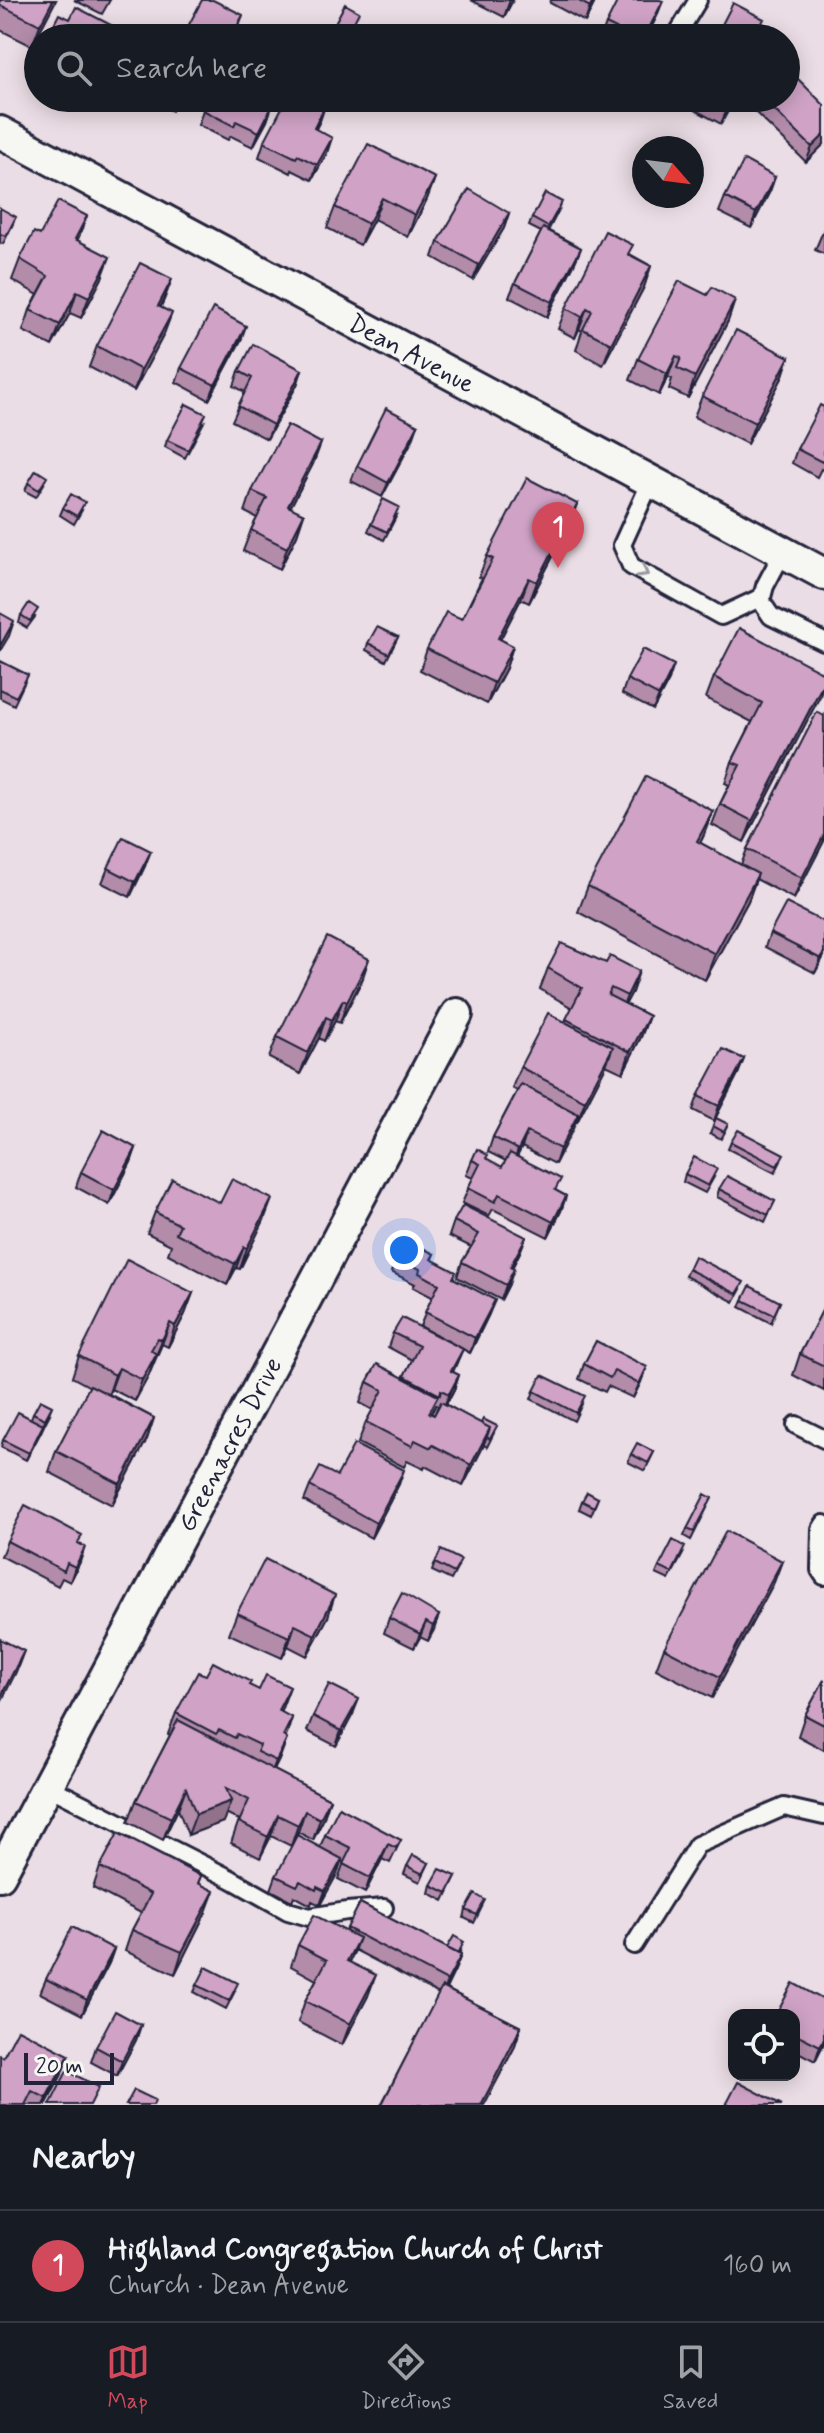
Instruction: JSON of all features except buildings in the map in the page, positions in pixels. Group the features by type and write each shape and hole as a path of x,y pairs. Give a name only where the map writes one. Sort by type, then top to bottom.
{"street":[{"name":"Dean Avenue","path":"0,132 824,574"},
{"name":"Greenacres Drive","path":"0,1875 457,1014"}],"lane":[{"path":"683,24 698,0"},
{"path":"651,481 622,545 631,566 721,616 762,597"},
{"path":"783,552 765,586 761,601 771,616 824,642"},
{"path":"796,1425 824,1439"},
{"path":"824,1524 821,1529 820,1570 824,1576"},
{"path":"47,1786 288,1911 309,1917 384,1908"},
{"path":"634,1945 697,1845 784,1807 824,1816"}],"place":[{"name":"Highland Congregation Church of Christ","path":"558,568"}]}
